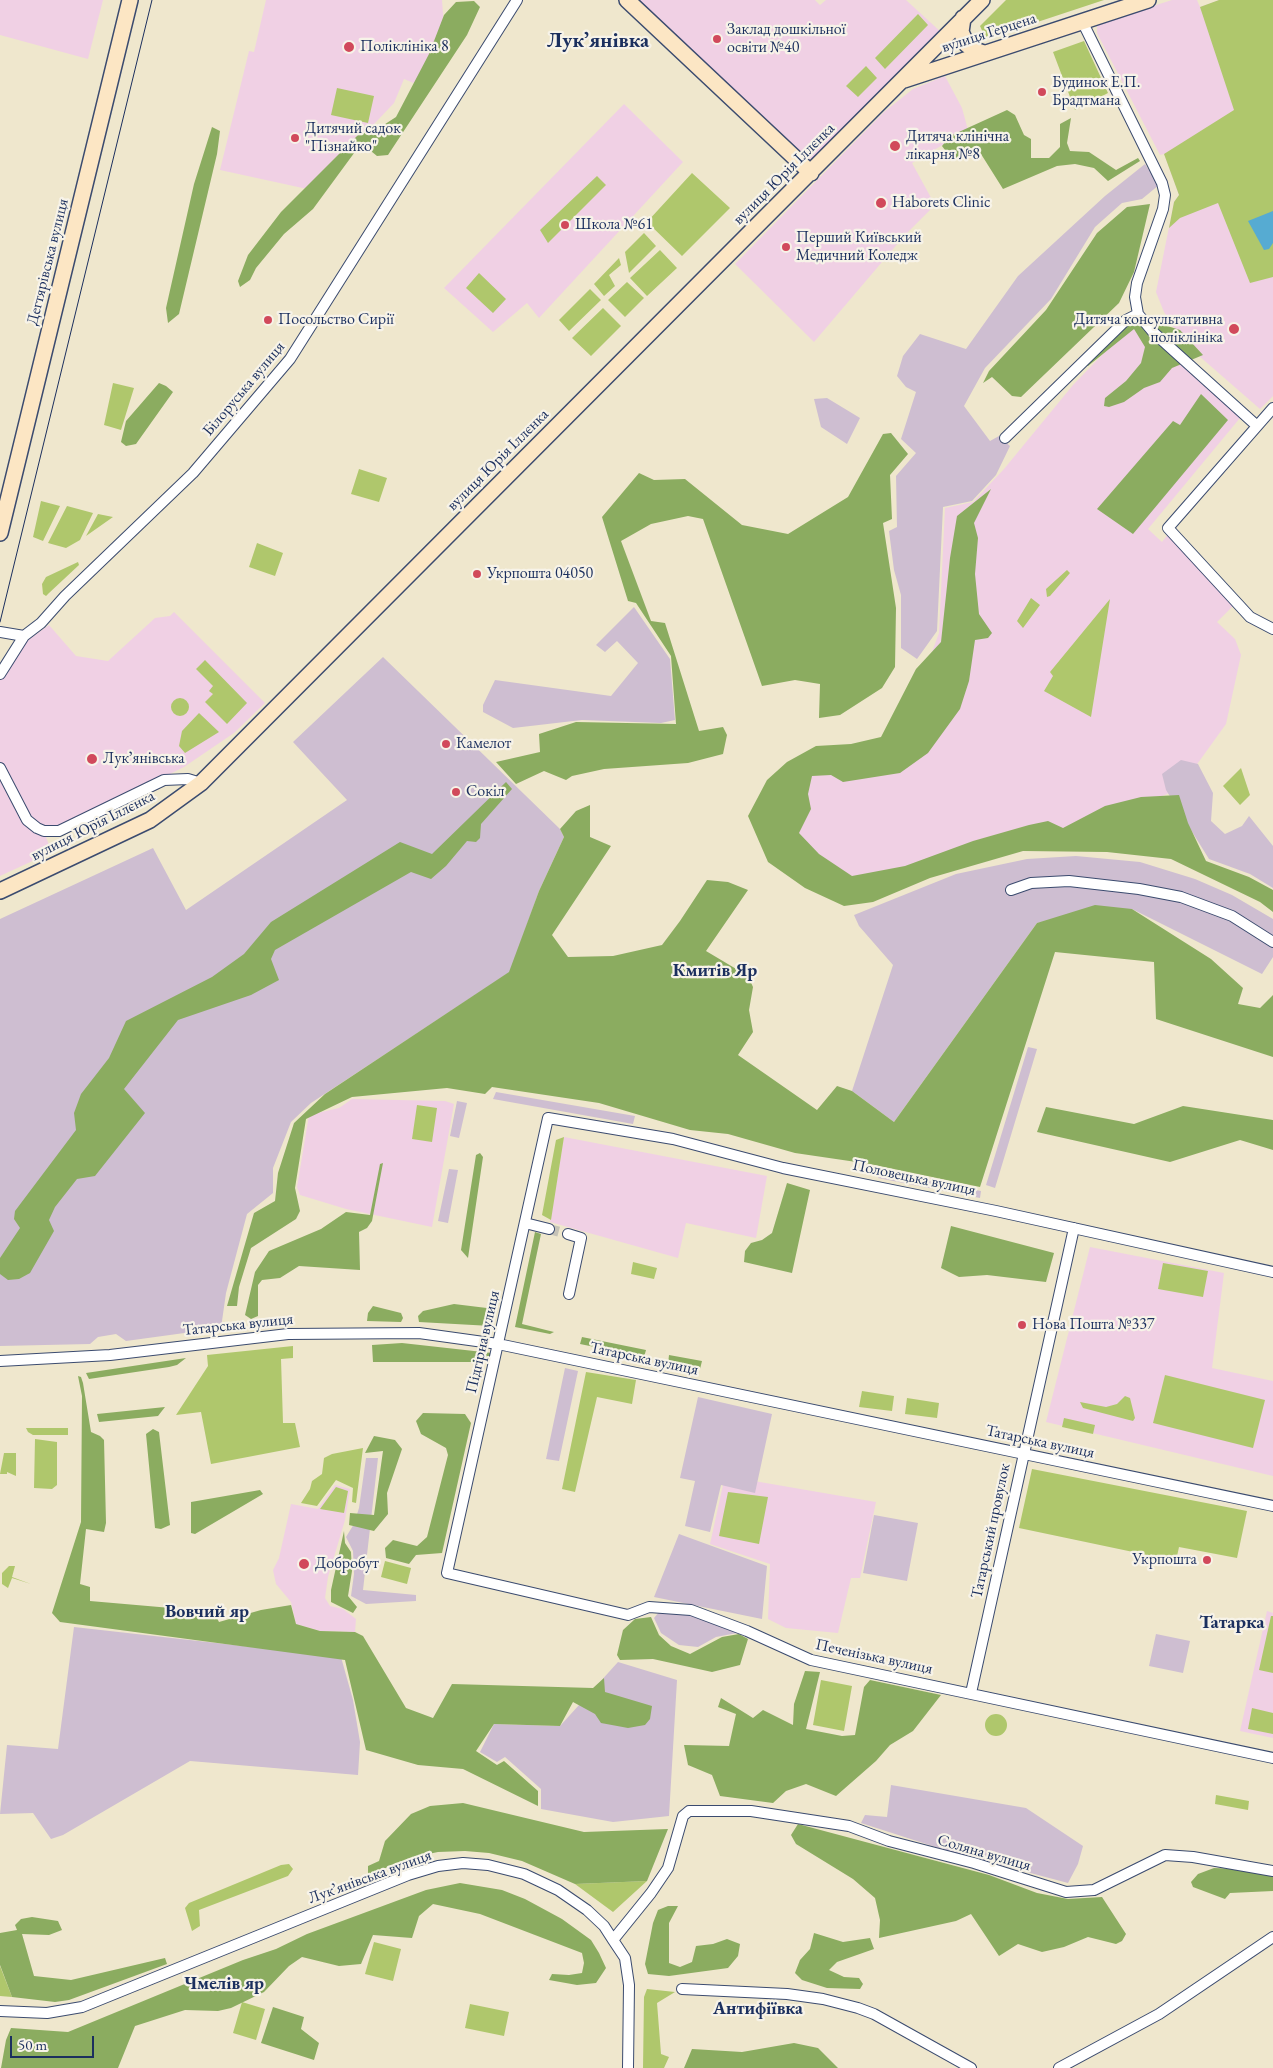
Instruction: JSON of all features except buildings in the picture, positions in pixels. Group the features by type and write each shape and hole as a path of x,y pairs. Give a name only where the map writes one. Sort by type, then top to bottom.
{"main road":[{"name":"Дегтярівська вулиця","path":"0,533 130,0"},
{"path":"627,0 811,173"},
{"name":"вулиця Юрія Іллєнка","path":"0,891 150,820 201,783 811,173 898,82 982,0"},
{"name":"вулиця Герцена","path":"898,82 984,52 1148,0"},
{"path":"963,18 961,32 967,45 978,52 984,52"}],"street":[{"name":"Білоруська вулиця","path":"0,674 24,636 41,623 72,589 193,473 290,359 517,0"},
{"path":"1082,21 1162,183 1165,195 1163,209 1138,283 1135,297 1138,314 1153,332 1256,425"},
{"path":"1005,438 1126,320 1138,314"},
{"path":"1273,408 1256,425 1168,528 1250,617 1273,629"},
{"path":"0,632 24,636"},
{"path":"0,768 28,820 44,831 59,831 164,780 188,779 201,783"},
{"path":"1011,890 1031,883 1069,881 1156,892 1181,897 1232,916 1273,942"},
{"name":"Підгірна вулиця","path":"448,1573 548,1118"},
{"name":"Половецька вулиця","path":"548,1118 673,1139 783,1168 1178,1249 1273,1272"},
{"path":"525,1223 549,1229"},
{"name":"Татарський провулок","path":"971,1693 1074,1228"},
{"path":"568,1234 582,1238 569,1294"},
{"name":"Татарська вулиця","path":"0,1361 110,1354 288,1334 419,1333 498,1344 1273,1506"},
{"name":"Печенізька вулиця","path":"448,1573 628,1615 648,1607 691,1610 746,1631 811,1660 1273,1758"},
{"name":"Соляна вулиця","path":"613,1940 651,1893 668,1868 683,1816 689,1811 751,1811 822,1820 848,1826 905,1846 974,1863 1066,1892 1094,1890 1165,1855 1193,1857 1273,1871"},
{"name":"Лукʼянівська вулиця","path":"0,2011 48,2014 82,2007 399,1879 438,1866 463,1863 488,1865 524,1874 558,1890 587,1910 604,1926 625,1958 629,1985 628,2068"},
{"path":"1059,2068 1159,2014 1273,1937"},
{"path":"682,1989 787,1994 823,1999 858,2008 874,2014 971,2068"}],"shaded area":[{"path":"0,0 103,0 88,59 0,35"},
{"path":"266,0 442,0 445,41 421,86 404,79 394,103 342,158 321,192 220,170 249,51 254,52"},
{"path":"636,0 815,0 820,5 826,0 906,0 942,33 815,158 808,159"},
{"path":"1172,0 1197,0 1200,7 1219,0 1273,0 1273,396 1260,409 1183,342 1164,312 1156,292 1174,202 1179,195 1164,154 1160,155 1097,33 1097,24"},
{"path":"945,76 962,108 968,130 912,163 935,205 905,235 814,342 735,264 884,112 913,89"},
{"name":"Школа №61","path":"624,104 683,162 539,318 527,303 493,332 444,288"},
{"path":"1145,164 1159,185 1142,199 1122,203 1095,227 1051,299 985,368 964,406 990,441 999,436 1010,446 996,475 972,501 943,507 937,631 917,659 901,648 901,595 894,570 889,531 897,527 896,476 916,453 901,439 916,392 906,387 897,376 903,356 920,334 966,349 1018,276 1105,196"},
{"path":"1134,322 1240,418 1148,529 1162,542 1169,533 1234,605 1217,622 1235,639 1241,655 1226,724 1180,788 1073,837 844,884 792,841 808,770 887,758 916,695 939,633 945,508 973,502 1004,469 1073,385"},
{"path":"827,398 860,418 847,444 821,427 814,399"},
{"path":"634,607 670,659 675,720 661,723 582,720 513,728 483,712 483,705 495,680 611,696 638,663 617,641 605,652 596,645"},
{"path":"174,612 265,703 234,733 184,767 58,830 43,830 52,852 0,876 0,680 24,643 49,625 76,656 108,661 155,618 170,616"},
{"path":"383,657 560,829 564,837 539,891 510,972 311,1103 291,1122 273,1168 273,1193 247,1214 226,1293 221,1328 126,1341 116,1334 98,1337 90,1344 0,1346 0,919 153,848 186,910 347,800 293,742"},
{"path":"1181,760 1198,764 1213,793 1211,821 1225,834 1242,826 1249,816 1273,846 1273,888 1250,874 1209,859 1166,790 1162,774"},
{"path":"1076,856 1140,862 1195,879 1232,895 1273,919 1273,957 1262,974 1132,909 1037,923 894,1122 852,1091 893,965 859,926 854,915 956,874 1027,859"},
{"path":"1028,1047 1037,1049 995,1188 986,1185"},
{"path":"496,1092 635,1116 633,1124 493,1099"},
{"path":"352,1099 445,1101 454,1104 432,1227 346,1209 300,1195 297,1187 309,1115 339,1108"},
{"path":"457,1101 467,1103 459,1138 450,1136"},
{"path":"564,1137 767,1176 756,1238 686,1223 678,1258 550,1222"},
{"path":"449,1169 458,1170 448,1223 438,1221"},
{"path":"879,1171 981,1191 980,1198 878,1178"},
{"path":"1090,1247 1224,1273 1212,1368 1273,1381 1273,1476 1046,1422"},
{"path":"565,1368 578,1371 559,1461 546,1459"},
{"path":"698,1397 772,1414 755,1493 721,1485 710,1532 685,1526 695,1481 680,1478"},
{"path":"366,1458 378,1458 363,1590 416,1595 416,1601 366,1604 351,1596 354,1574 353,1551 346,1537 354,1524 359,1508"},
{"path":"725,1476 876,1502 860,1578 851,1578 838,1633 786,1628 768,1619 770,1564 710,1544"},
{"name":"Добробут","path":"335,1485 350,1489 345,1520 328,1577 325,1598 330,1606 343,1609 356,1619 355,1632 320,1631 296,1624 291,1602 276,1584 273,1570 279,1558 291,1504 318,1509"},
{"path":"874,1515 918,1523 907,1581 863,1573"},
{"path":"679,1534 767,1566 762,1619 654,1597"},
{"path":"660,1611 679,1612 705,1619 737,1633 716,1637 698,1647 679,1645 661,1633 654,1618"},
{"path":"1267,1611 1273,1613 1273,1738 1240,1731"},
{"path":"74,1627 341,1657 353,1700 360,1742 358,1775 190,1761 63,1835 51,1839 33,1813 0,1814 7,1745 58,1749"},
{"path":"1156,1634 1190,1641 1183,1673 1149,1666"},
{"path":"618,1662 677,1680 669,1816 613,1822 541,1809 541,1789 505,1757 497,1762 480,1752 494,1724 560,1726"},
{"path":"891,1785 1026,1808 1083,1846 1078,1864 1068,1883 948,1851 861,1823 865,1815 887,1817"}],"green space":[{"path":"1006,0 1104,0 986,39 980,26"},
{"path":"1219,0 1273,0 1273,277 1250,283 1218,203 1180,218 1169,228 1174,202 1179,195 1164,154 1234,110 1200,7"},
{"path":"474,1 480,7 467,35 388,155 377,156 366,147 360,145 313,209 284,234 256,268 250,280 240,287 238,281 248,255 281,212 359,134 376,130 396,117 429,54 444,15 456,2"},
{"path":"918,14 928,25 885,69 875,58"},
{"path":"1084,41 1108,93 1075,110 1053,52"},
{"path":"866,66 877,78 858,97 846,86"},
{"path":"337,88 374,96 368,123 331,115"},
{"path":"1007,110 1015,115 1024,135 1031,139 1031,158 1049,158 1060,147 1060,124 1071,118 1067,143 1070,151 1089,152 1116,170 1138,158 1140,161 1108,181 1094,168 1075,164 1057,166 1003,189 981,154 960,160 948,154 942,146 950,136"},
{"path":"212,127 220,131 217,154 179,314 168,323 166,308 194,184"},
{"path":"692,173 730,208 682,256 647,222"},
{"path":"597,176 606,185 548,243 540,230"},
{"path":"1150,204 1134,272 1119,303 1021,397 1012,396 992,377 983,383 989,371 1046,310 1097,233 1127,207"},
{"path":"644,233 656,246 629,273 625,252"},
{"path":"660,250 677,268 647,296 630,278"},
{"path":"619,258 621,265 609,275 615,286 604,296 594,284"},
{"path":"479,273 506,299 493,313 466,288"},
{"path":"627,282 644,298 625,317 608,300"},
{"path":"590,289 601,300 569,331 559,320"},
{"path":"603,308 621,326 591,356 572,338"},
{"path":"1130,321 1161,324 1180,330 1203,355 1172,368 1160,382 1144,388 1124,402 1109,407 1104,406 1105,398 1126,381 1141,363 1145,347 1134,329 1088,366 1086,365"},
{"path":"113,383 134,388 121,430 104,425"},
{"path":"159,383 173,392 136,444 126,446 121,442 126,421"},
{"path":"1201,394 1228,420 1133,534 1097,509 1173,421 1180,425"},
{"path":"891,433 908,454 890,475 892,519 883,523 896,608 895,667 882,688 840,715 819,718 820,684 795,680 762,686 703,519 688,516 651,524 621,541 651,621 665,623 699,731 723,727 727,735 723,754 688,763 604,769 572,776 566,780 544,771 516,784 496,762 540,752 539,734 576,722 676,724 671,656 636,603 628,601 602,517 639,473 654,480 685,479 742,525 788,534 848,497 883,434"},
{"path":"359,469 387,478 379,502 351,494"},
{"path":"991,489 974,523 978,538 975,574 979,614 992,633 988,638 975,640 969,681 960,709 928,753 900,773 843,782 831,775 812,776 808,794 811,809 799,833 819,854 852,876 905,866 973,841 1029,825 1048,821 1063,828 1105,806 1141,797 1179,795 1188,823 1206,861 1249,877 1273,890 1273,912 1260,902 1171,859 1107,852 1023,851 930,878 873,902 844,906 805,888 768,862 748,816 767,780 787,762 816,746 851,744 881,737 916,669 941,642 950,558 957,516"},
{"path":"41,501 60,506 43,541 33,537"},
{"path":"67,506 93,513 80,540 66,548 48,543"},
{"path":"98,514 113,517 86,536"},
{"path":"257,543 283,553 275,576 249,567"},
{"path":"78,562 79,565 46,596 43,594 42,584 46,577"},
{"path":"1067,570 1070,573 1047,597 1046,589"},
{"path":"1031,598 1040,605 1023,628 1017,621"},
{"path":"1110,599 1091,717 1044,691 1053,676 1050,672"},
{"path":"205,660 247,703 227,724 205,702 213,694 209,691 213,686 196,669"},
{"path":"180,698 186,701 189,707 186,713 180,716 174,713 171,707 174,701"},
{"path":"199,713 219,732 185,753 179,746 182,731"},
{"path":"1241,768 1250,795 1240,805 1223,786"},
{"path":"506,782 512,789 481,824 480,838 476,842 467,841 446,866 431,879 411,872 275,950 271,959 279,980 251,995 178,1020 124,1089 145,1113 95,1176 77,1179 55,1207 49,1220 54,1231 30,1273 19,1279 8,1280 0,1274 0,1258 20,1228 14,1219 15,1211 76,1130 74,1113 81,1094 109,1058 126,1021 212,977 244,954 271,922 400,842 432,854"},
{"path":"590,805 590,837 611,846 552,935 568,957 613,956 662,945 707,880 728,882 748,890 706,951 748,976 753,987 749,1010 753,1032 738,1055 817,1110 837,1086 852,1091 894,1122 1037,923 1095,905 1132,909 1211,959 1243,988 1238,1004 1260,1008 1273,995 1273,1057 1156,1019 1154,962 1055,952 980,1187 870,1164 795,1153 728,1134 690,1130 599,1103 492,1087 485,1094 447,1088 352,1097 306,1119 295,1188 300,1211 296,1219 251,1248 239,1287 237,1306 227,1306 254,1213 275,1201 278,1173 294,1123 325,1094 509,972 539,891 564,837 560,829 576,811"},
{"path":"417,1105 437,1108 432,1142 412,1139"},
{"path":"1183,1106 1273,1120 1273,1150 1240,1140 1170,1162 1037,1132 1046,1107 1134,1124"},
{"path":"564,1137 551,1220 542,1215 556,1140"},
{"path":"480,1153 483,1157 468,1258 461,1250 476,1155"},
{"path":"383,1163 372,1221 367,1228 359,1232 360,1270 299,1266 280,1278 262,1280 258,1285 258,1316 251,1319 245,1315 255,1272 269,1251 321,1229 346,1212 370,1215 380,1164"},
{"path":"787,1183 810,1190 792,1273 744,1262 745,1251 751,1243 762,1240 772,1233"},
{"path":"951,1226 1054,1253 1046,1282 987,1275 959,1277 941,1268"},
{"path":"535,1232 541,1234 522,1324 554,1332 550,1334 515,1327"},
{"path":"633,1262 657,1268 654,1279 631,1274"},
{"path":"1163,1263 1208,1271 1203,1297 1158,1289"},
{"path":"454,1304 495,1309 491,1326 419,1322 418,1316 423,1311"},
{"path":"373,1306 401,1313 403,1318 401,1322 367,1321 368,1313"},
{"path":"582,1337 646,1350 644,1357 580,1344"},
{"path":"402,1343 492,1353 489,1362 373,1362 372,1345"},
{"path":"293,1346 293,1358 281,1359 283,1423 295,1423 300,1447 211,1464 201,1412 176,1415 208,1366 207,1355"},
{"path":"669,1355 702,1361 700,1369 668,1364"},
{"path":"186,1358 177,1365 169,1367 89,1379 86,1373"},
{"path":"586,1372 636,1380 632,1404 597,1397 575,1492 562,1489"},
{"path":"1165,1375 1265,1400 1253,1448 1153,1423"},
{"path":"78,1376 81,1377 83,1383 91,1432 104,1440 106,1523 104,1532 86,1529 80,1584 90,1587 90,1601 194,1610 212,1608 219,1622 261,1610 291,1605 296,1624 320,1631 355,1632 363,1636 406,1708 433,1718 452,1684 593,1688 604,1678 605,1692 652,1706 650,1719 645,1725 628,1728 601,1723 595,1714 573,1702 560,1726 494,1724 476,1751 497,1765 504,1761 538,1791 538,1806 463,1769 418,1765 366,1750 345,1660 60,1622 52,1613 81,1522 82,1396"},
{"path":"862,1391 894,1396 892,1411 859,1407"},
{"path":"1125,1396 1130,1398 1135,1418 1133,1421 1083,1408 1080,1402 1106,1407 1117,1404"},
{"path":"907,1398 939,1403 937,1418 905,1414"},
{"path":"165,1407 158,1416 99,1422 97,1414"},
{"path":"423,1413 465,1414 471,1423 442,1553 416,1555 409,1564 386,1558 385,1548 393,1540 417,1546 427,1537 448,1455 446,1448 421,1434 416,1421"},
{"path":"1064,1418 1095,1425 1093,1434 1062,1427"},
{"path":"26,1428 68,1428 68,1435 33,1435"},
{"path":"153,1429 159,1432 170,1525 161,1529 155,1528 146,1434"},
{"path":"374,1436 395,1440 402,1449 387,1493 388,1514 374,1531 349,1525 350,1513 374,1515 383,1451 365,1453"},
{"path":"35,1439 57,1442 57,1485 52,1489 34,1488"},
{"path":"363,1448 356,1503 352,1502 353,1488 336,1480 317,1506 301,1503 310,1489 312,1481 322,1474 324,1458 332,1454"},
{"path":"4,1453 16,1453 16,1476 7,1472 7,1474 0,1474"},
{"path":"1032,1469 1247,1511 1237,1558 1179,1547 1176,1561 1019,1528"},
{"path":"336,1487 348,1491 344,1513 320,1509"},
{"path":"260,1490 263,1494 195,1534 191,1533 191,1502"},
{"path":"728,1492 768,1497 759,1544 719,1536"},
{"path":"344,1531 345,1543 351,1552 352,1571 348,1596 357,1607 353,1613 331,1602 331,1590"},
{"path":"385,1561 411,1568 407,1584 381,1577"},
{"path":"9,1566 15,1566 12,1577 31,1584 12,1578 8,1588 2,1584 2,1573"},
{"path":"1271,1616 1273,1616 1273,1673 1259,1670"},
{"path":"651,1617 659,1635 671,1646 690,1654 722,1637 739,1634 748,1639 740,1665 712,1672 653,1659 620,1660 617,1655 623,1630 635,1619"},
{"path":"805,1671 820,1672 806,1729 842,1736 855,1735 864,1687 870,1680 941,1695 913,1731 890,1745 876,1761 836,1796 806,1784 786,1791 773,1803 720,1796 712,1775 688,1765 684,1745 729,1746 736,1714 718,1707 721,1698 753,1718 763,1710 793,1725 794,1704"},
{"path":"821,1680 852,1686 844,1731 813,1725"},
{"path":"1252,1708 1273,1713 1273,1734 1248,1729"},
{"path":"996,1714 1004,1717 1007,1725 1004,1733 996,1736 988,1733 985,1725 988,1717"},
{"path":"1216,1795 1249,1801 1248,1810 1215,1804"},
{"path":"463,1803 584,1832 668,1829 647,1881 575,1884 522,1861 489,1853 465,1851 438,1852 414,1857 368,1875 368,1866 379,1861 385,1841 411,1814 430,1806"},
{"path":"798,1824 989,1875 1037,1893 1068,1899 1102,1897 1126,1934 1122,1941 1116,1944 1088,1937 1064,1947 1042,1952 1018,1944 999,1956 971,1914 956,1921 879,1938 880,1920 875,1898 853,1879 796,1844 791,1835"},
{"path":"289,1864 293,1869 288,1876 199,1910 200,1926 192,1931 185,1908 189,1903 281,1865"},
{"path":"1214,1868 1240,1869 1273,1876 1273,1891 1230,1893 1225,1899 1193,1887 1191,1882 1198,1874"},
{"path":"647,1881 613,1912 575,1884"},
{"path":"460,1883 502,1890 525,1899 562,1919 591,1940 606,1968 596,1983 577,1985 549,1980 552,1974 569,1975 582,1973 584,1963 582,1953 480,1914 433,1904 419,1916 412,1938 373,1935 361,1964 339,1966 302,1957 289,1966 264,1992 231,2008 218,2011 185,2010 135,2026 118,2068 1,2068 6,2040 11,2028 68,2032 243,1960 276,1949 307,1934 426,1890"},
{"path":"668,1906 678,1906 669,1923 669,1963 680,1967 692,1962 696,1946 713,1944 727,1939 740,1944 738,1956 728,1968 669,1976 648,1974 645,1964 653,1923 658,1910"},
{"path":"32,1917 58,1921 62,1930 49,1935 22,1934 34,1976 71,1980 165,1958 167,1964 69,2000 55,2002 12,1997 0,1965 0,1933 17,1930 15,1925 21,1919"},
{"path":"814,1933 843,1942 870,1938 874,1949 837,1962 829,1970 844,1977 859,1978 863,1984 860,1989 827,1988 802,1980 795,1973 800,1960 810,1949"},
{"path":"374,1942 401,1949 393,1981 365,1974"},
{"path":"0,1966 12,1997 0,1996"},
{"path":"647,1989 675,1992 657,2003 661,2054 669,2057 664,2068 643,2068 644,1997"},
{"path":"242,2002 265,2009 256,2040 233,2033"},
{"path":"470,2004 509,2012 504,2036 465,2028"},
{"path":"273,2007 304,2017 301,2029 319,2043 314,2060 261,2043"},
{"path":"794,2043 818,2048 838,2068 684,2068 692,2049 742,2052"}],"water":[{"path":"1273,211 1273,243 1269,249 1264,250 1248,221"}],"tunnel":[{"path":"549,1229 568,1234"}],"tram line":[{"path":"0,622 152,0"}],"place":[{"name":"Заклад дошкільної освіти №40","path":"717,39"},
{"name":"Поліклініка 8","path":"349,47"},
{"name":"Будинок Е.П. Брадтмана","path":"1042,92"},
{"name":"Дитячий садок \"Пізнайко\"","path":"295,138"},
{"name":"Дитяча клінічна лікарня №8","path":"895,146"},
{"name":"Haborets Clinic","path":"881,203"},
{"name":"Школа №61","path":"565,225"},
{"name":"Перший Київський Медичний Коледж","path":"786,247"},
{"name":"Посольство Сирії","path":"268,320"},
{"name":"Дитяча консультативна поліклініка","path":"1234,329"},
{"name":"Укрпошта 04050","path":"477,574"},
{"name":"Камелот","path":"446,744"},
{"name":"Лукʼянівська","path":"92,759"},
{"name":"Сокіл","path":"456,792"},
{"name":"Нова Пошта №337","path":"1022,1325"},
{"name":"Укрпошта","path":"1207,1560"},
{"name":"Добробут","path":"304,1564"}],"district":[{"name":"Лукʼянівка","path":"598,41"},
{"name":"Кмитів Яр","path":"715,971"},
{"name":"Вовчий яр","path":"207,1612"},
{"name":"Татарка","path":"1232,1623"},
{"name":"Чмелів яр","path":"224,1984"},
{"name":"Антифіївка","path":"758,2009"}]}
